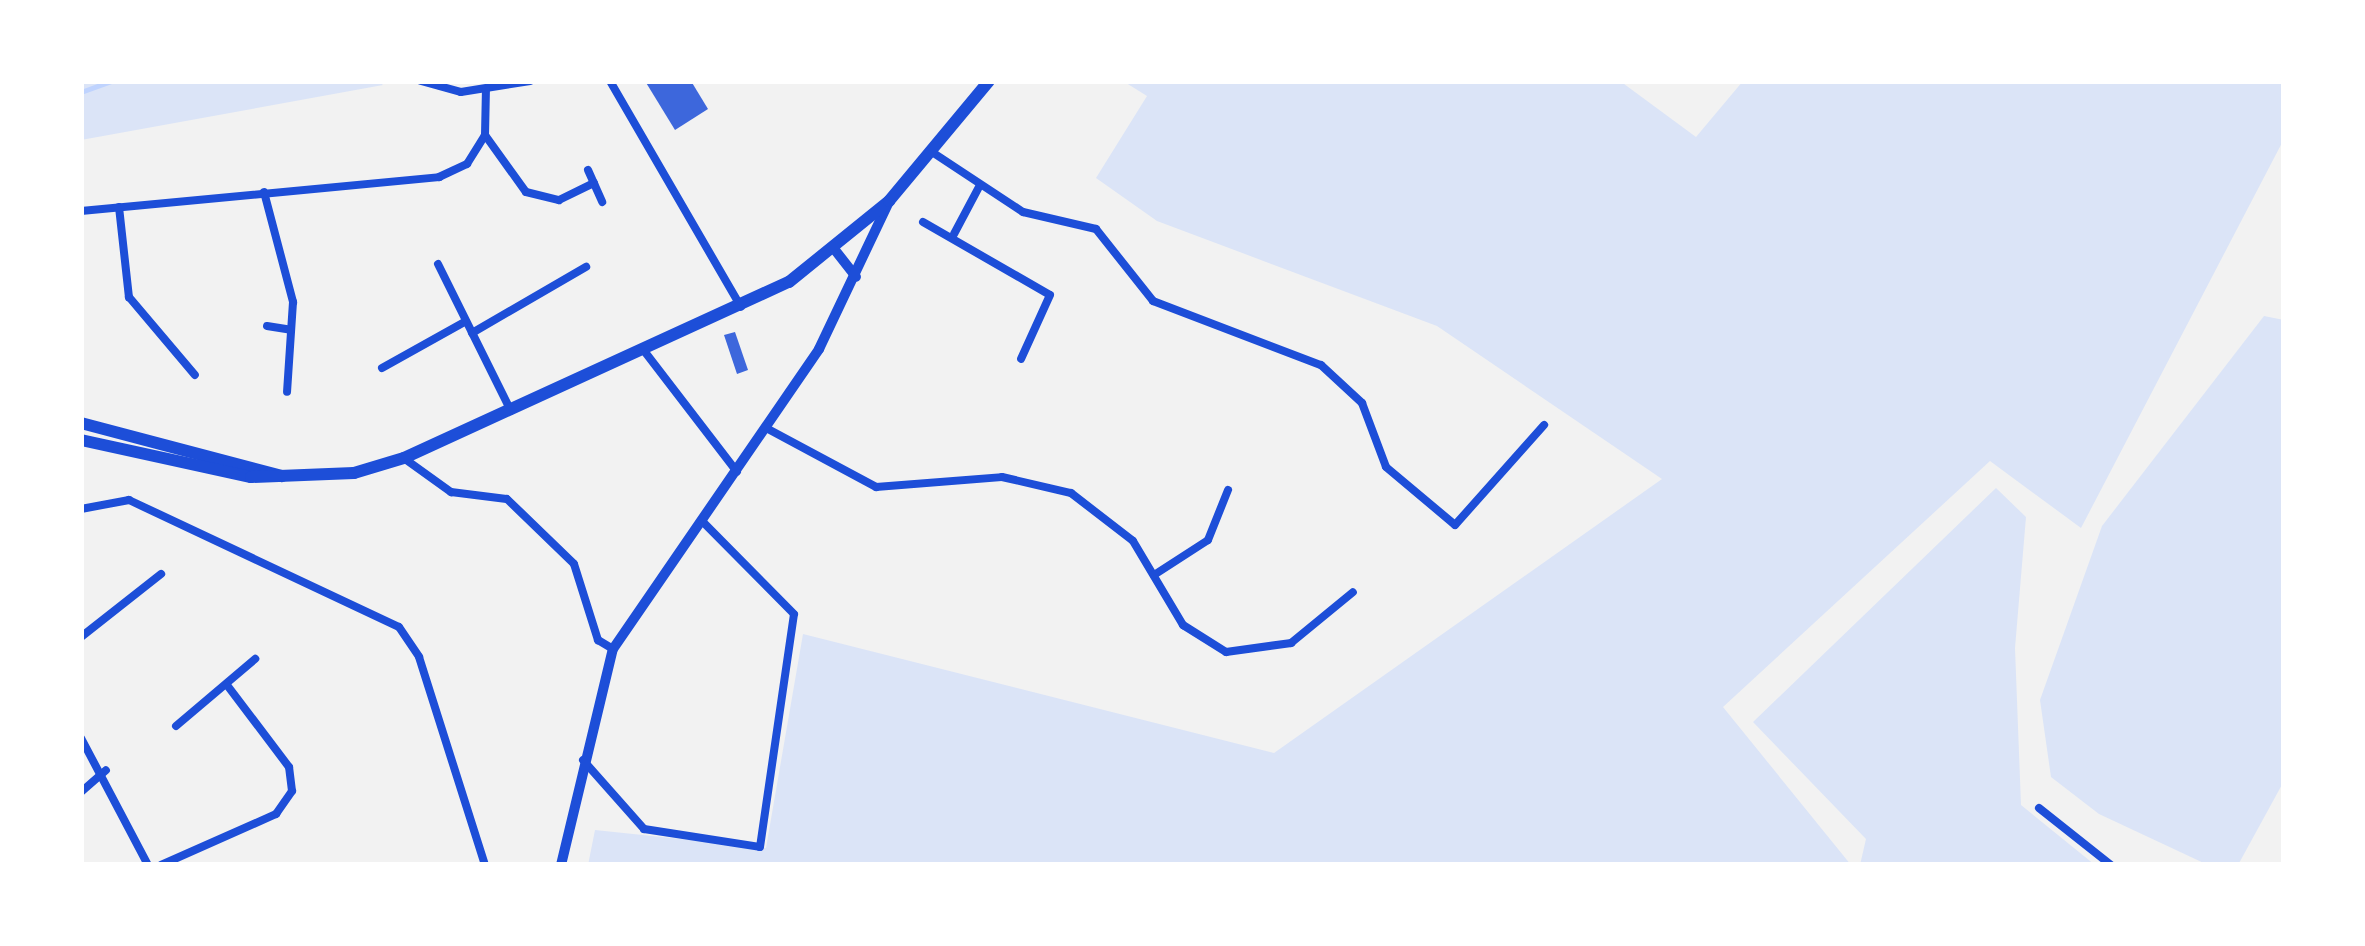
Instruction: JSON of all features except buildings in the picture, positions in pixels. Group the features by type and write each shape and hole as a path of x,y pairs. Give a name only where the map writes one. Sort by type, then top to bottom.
{"main road":[{"path":"81,440 284,477 404,458 741,307 836,250 889,201 989,81"},
{"path":"81,423 284,477"},
{"path":"120,449 125,433"}],"street":[{"path":"421,81 486,89 530,81"},
{"path":"610,81 741,307"},
{"path":"81,212 439,176 466,164 485,135 486,89"},
{"path":"485,135 526,192 559,200 594,182"},
{"path":"932,152 1023,212 1096,230 1153,301 1321,365 1362,403 1386,467 1455,525 1544,425"},
{"path":"589,170 602,202"},
{"path":"954,234 979,187"},
{"path":"264,192 291,330 287,392"},
{"path":"561,865 583,758 613,650 768,429 856,277 889,201"},
{"path":"119,207 129,297 195,375"},
{"path":"923,222 954,234 1050,295 1021,359"},
{"path":"836,250 856,277"},
{"path":"438,264 511,411"},
{"path":"472,333 586,267"},
{"path":"382,368 466,321"},
{"path":"267,326 291,330"},
{"path":"645,352 738,473"},
{"path":"768,429 876,487 1049,484 1109,515 1195,635 1248,655 1291,643 1353,592"},
{"path":"404,458 451,491 507,499 574,565 598,640 613,650"},
{"path":"1154,575 1208,540 1228,490"},
{"path":"81,509 129,500 399,627 419,657 484,865"},
{"path":"583,758 644,830 760,847 794,614 701,520"},
{"path":"81,637 160,574"},
{"path":"176,726 255,659"},
{"path":"161,865 276,814 292,791 289,767 227,685"},
{"path":"81,738 106,770 148,865"},
{"path":"81,792 106,770"},
{"path":"2039,808 2111,865"}],"shaded area":[{"path":"81,81 378,81 383,85 81,140"},
{"path":"1123,81 1620,81 1696,137 1743,81 2284,81 2284,139 2081,528 1990,461 1723,707 1851,865 588,865 595,830 766,848 803,634 1274,753 1662,479 1437,326 1157,221 1096,178 1147,96"},
{"path":"2264,316 2284,320 2284,781 2238,865 2208,865 2099,814 2051,777 2040,700 2102,526"},
{"path":"1996,488 2026,517 2015,648 2021,805 2095,865 1860,865 1866,839 1753,722"}],"waterway":[{"path":"81,92 111,81"}]}
